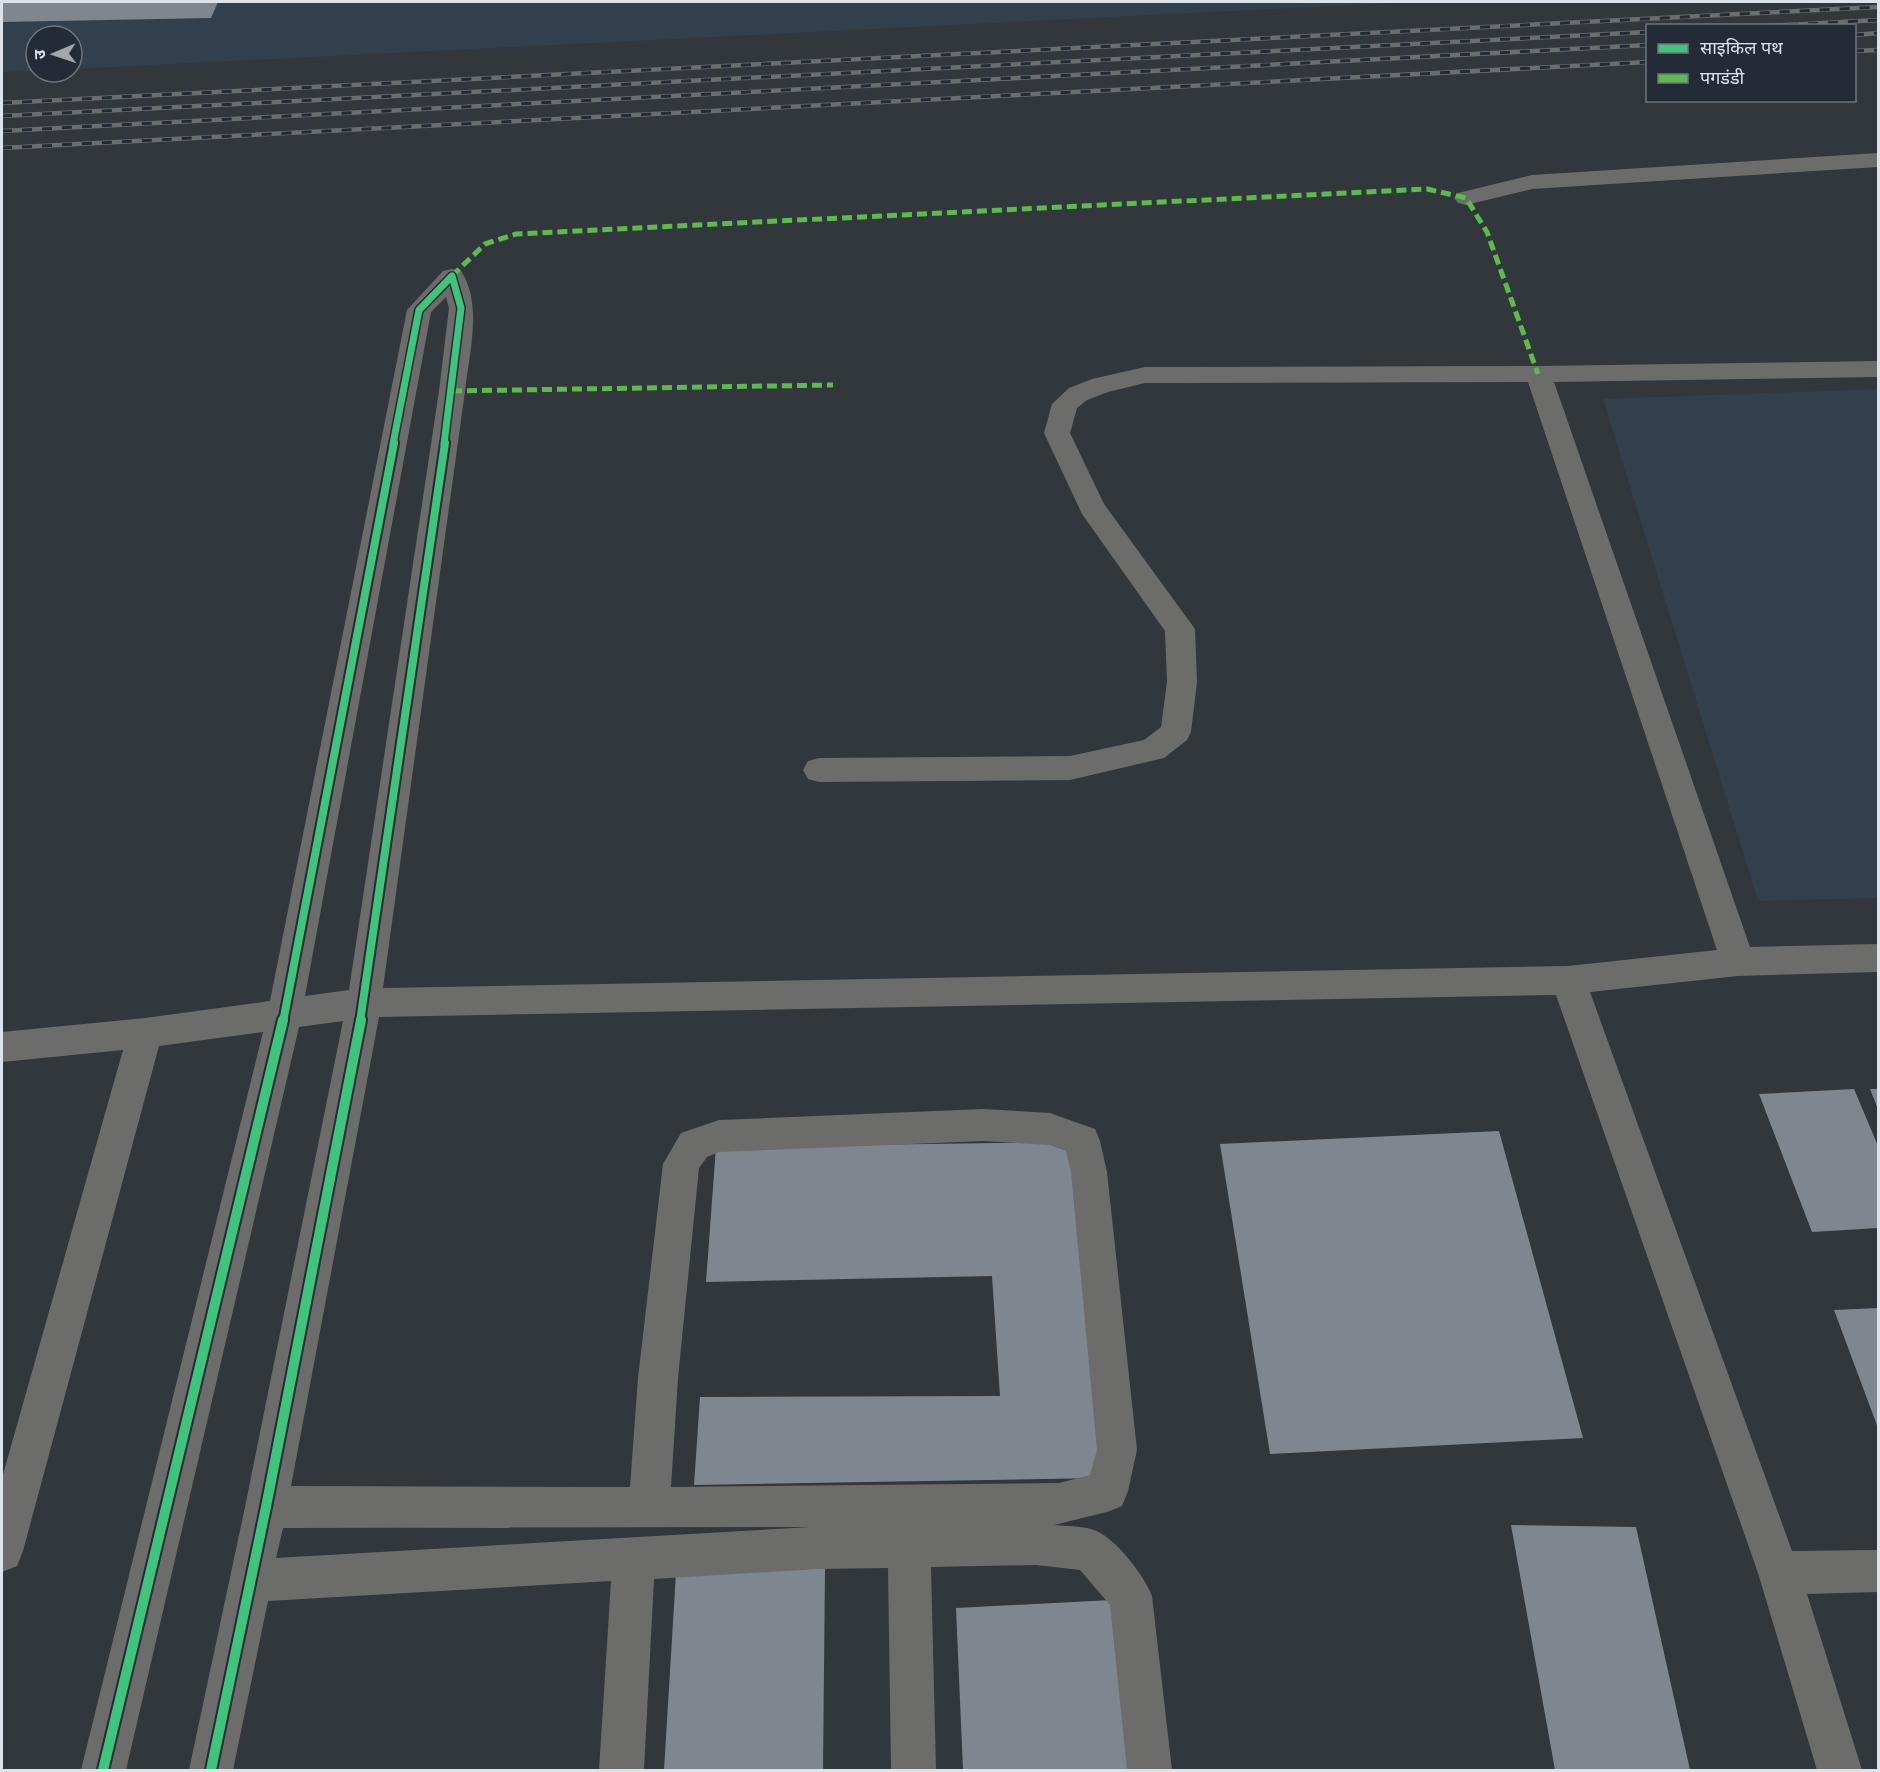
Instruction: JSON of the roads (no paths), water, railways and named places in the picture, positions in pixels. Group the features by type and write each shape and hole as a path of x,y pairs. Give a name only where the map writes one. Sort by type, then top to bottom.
{"street":[{"path":"1466,198 1532,182 1878,160"},
{"path":"103,1770 285,1012 419,310 452,276 461,308 452,391 364,1003 266,1507 211,1770"},
{"path":"819,770 1070,768 1153,750 1176,732 1182,682 1180,629 1092,507 1057,433 1065,404 1078,394 1101,385 1144,375 1538,374 1878,369"},
{"path":"1538,374 1738,962"},
{"path":"2,1047 145,1032 364,1003 1568,980 1738,962 1878,958"},
{"path":"1568,980 1779,1573 1840,1770"},
{"path":"2,1551 145,1032"},
{"path":"266,1507 649,1508 1059,1504 1107,1491 1117,1450 1089,1172 1083,1141 1050,1129 983,1125 718,1136 694,1145 681,1164 658,1378 649,1508"},
{"path":"251,1581 818,1548 1036,1544 1091,1550 1131,1596 1150,1770"},
{"path":"909,1546 914,1770"},
{"path":"622,1770 634,1560"},
{"path":"1779,1573 1878,1571"}],"railway":[{"path":"2,103 1878,7"},
{"path":"1805,24 1878,20"},
{"path":"2,116 1646,32"},
{"path":"1856,35 1878,33"},
{"path":"2,131 1646,45"},
{"path":"1856,51 1878,50"},
{"path":"2,148 1646,62"}]}
